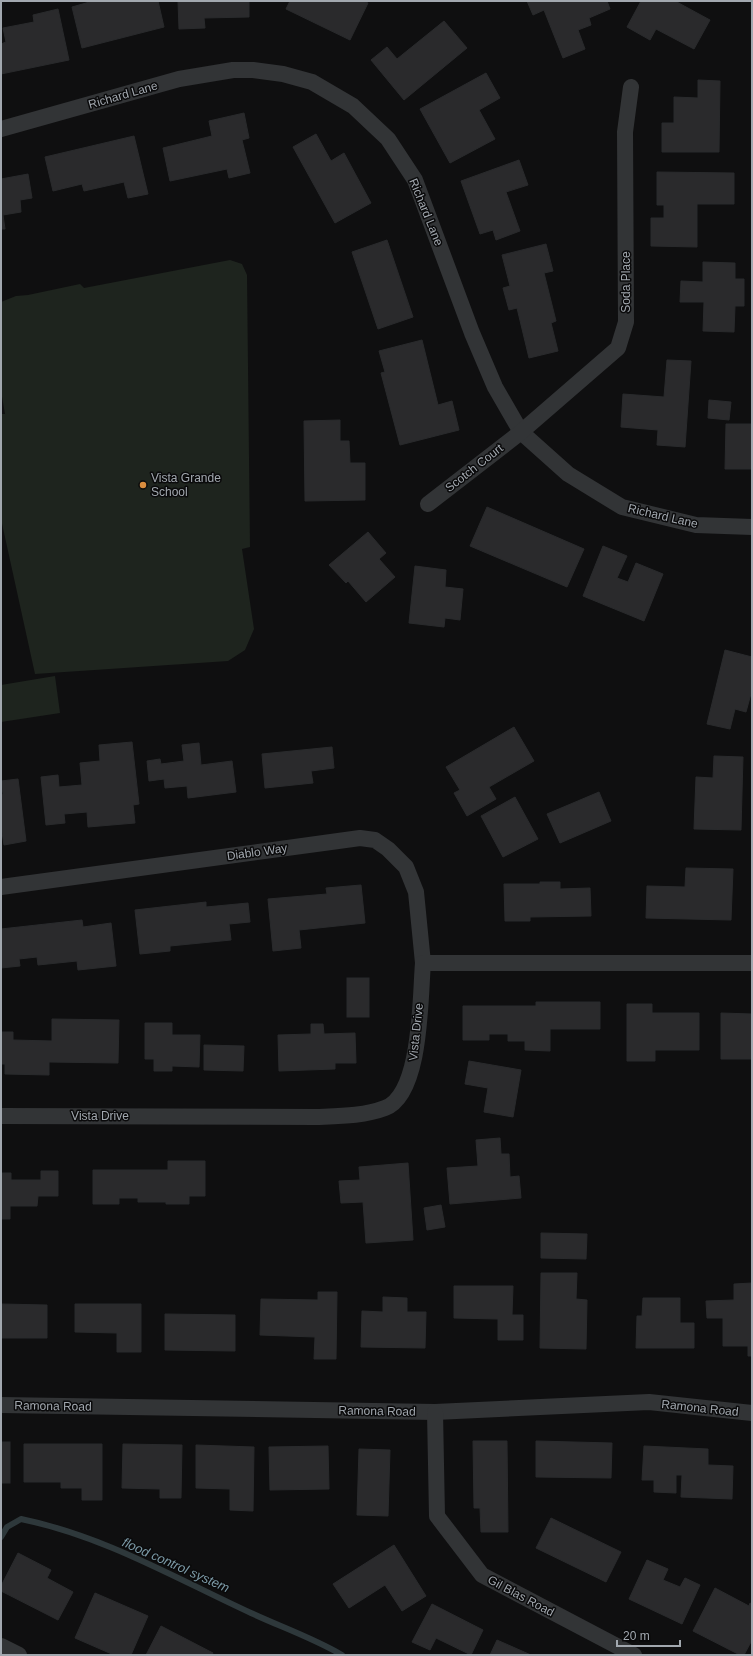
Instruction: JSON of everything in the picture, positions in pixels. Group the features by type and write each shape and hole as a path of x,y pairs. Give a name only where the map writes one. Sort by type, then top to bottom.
{"street":[{"name":"Richard Lane","path":"1,130 179,79 233,70 253,70 283,74 312,82 353,106 388,139 414,180 472,333 495,386 521,432 568,474 622,507 696,525 752,528"},
{"name":"Soda Place","path":"521,432 618,348 626,322 625,132 631,86"},
{"name":"Scotch Court","path":"428,504 521,432"},
{"name":"Diablo Way","path":"1,887 360,838 375,840 388,849 406,867 416,892 423,963"},
{"path":"423,963 752,963"},
{"name":"Vista Drive","path":"1,1116 316,1118 354,1115 387,1107 398,1097 406,1085 415,1057 423,963"},
{"name":"Ramona Road","path":"1,1405 434,1412 649,1402 752,1413"},
{"name":"Gil Blas Road","path":"434,1412 437,1516 482,1575 634,1655"},
{"path":"1,1646 19,1655"}],"shaded area":[{"name":"Vista Grande School","path":"230,260 242,264 247,275 250,547 242,549 254,629 245,650 228,661 35,674 1,519 1,414 5,414 1,391 1,302 16,296 28,295 80,284 84,288"},
{"path":"55,676 60,713 1,722 1,685"}],"building":[{"path":"93,1 158,1 164,27 82,48 72,7"},
{"path":"178,1 249,1 249,17 204,18 205,28 179,29"},
{"path":"290,1 363,1 368,3 350,40 286,9"},
{"path":"527,1 607,1 610,9 589,18 591,25 578,30 585,49 563,58 544,10 533,15"},
{"path":"641,1 675,1 710,20 694,49 656,29 650,40 627,27"},
{"path":"58,9 69,60 1,74 1,44 6,42 3,28 34,22 33,15"},
{"path":"444,21 467,48 404,100 371,60 387,47 397,59"},
{"path":"486,73 500,98 479,110 495,139 450,163 420,109"},
{"path":"698,80 720,81 719,152 662,152 662,123 674,123 674,97 698,98"},
{"path":"244,113 249,138 242,140 250,173 229,178 227,169 170,181 163,148 212,136 209,121"},
{"path":"316,134 331,161 344,153 371,203 335,223 293,147"},
{"path":"134,136 148,194 128,198 124,182 84,191 82,184 53,191 45,157"},
{"path":"519,160 528,185 506,192 520,231 496,240 493,230 480,234 461,181"},
{"path":"657,172 734,173 734,204 697,204 697,247 651,246 651,218 664,218 664,205 657,205"},
{"path":"28,174 32,198 20,200 21,212 3,215 5,229 1,229 1,179"},
{"path":"387,240 413,317 378,329 352,252"},
{"path":"546,244 553,271 544,273 556,321 551,323 558,351 529,358 517,308 509,310 503,288 510,286 502,255"},
{"path":"703,262 735,263 735,279 744,279 744,306 735,306 734,332 703,331 704,302 680,302 681,281 703,282"},
{"path":"422,340 438,405 452,401 459,430 400,445 381,373 385,372 379,351"},
{"path":"667,360 691,361 685,447 657,445 658,430 621,427 623,394 664,397"},
{"path":"709,400 731,402 729,420 708,418"},
{"path":"340,420 340,441 349,441 350,463 365,463 365,500 305,501 304,421"},
{"path":"726,424 752,424 752,469 725,469"},
{"path":"487,507 584,549 567,587 470,546"},
{"path":"368,532 386,553 379,559 395,577 366,602 348,581 346,583 329,565"},
{"path":"603,546 627,556 617,578 628,582 636,563 663,574 644,621 583,596"},
{"path":"415,566 446,570 445,587 463,589 460,620 445,618 444,627 409,623"},
{"path":"725,650 752,657 752,690 746,712 735,709 730,729 707,724"},
{"path":"514,727 534,761 489,787 496,799 467,816 454,793 460,790 446,767"},
{"path":"132,742 139,804 133,805 135,823 88,827 87,812 64,814 65,823 46,825 41,777 58,775 59,787 82,785 80,763 100,761 99,745"},
{"path":"199,743 201,765 232,761 236,792 188,798 187,786 165,788 164,779 149,781 147,761 160,759 161,764 184,761 182,745"},
{"path":"332,747 334,768 311,771 313,783 265,788 262,754"},
{"path":"714,756 743,757 741,830 694,829 696,777 713,778"},
{"path":"18,779 26,841 4,845 1,826 1,795 3,794 1,781"},
{"path":"599,792 611,821 560,843 547,814"},
{"path":"515,797 538,839 503,857 481,816"},
{"path":"686,868 733,869 731,920 646,918 647,886 685,887"},
{"path":"540,882 560,882 560,889 590,888 591,916 530,917 530,921 505,921 504,884 540,884"},
{"path":"361,885 365,923 299,930 301,948 273,951 268,899 327,894 326,888"},
{"path":"206,902 206,907 248,903 250,922 229,924 231,940 170,946 170,951 140,954 135,910"},
{"path":"82,920 83,927 111,923 116,966 78,970 77,961 38,965 37,957 19,959 20,966 1,968 1,929"},
{"path":"347,978 369,978 369,1017 347,1017"},
{"path":"536,1002 600,1002 600,1029 550,1029 550,1051 525,1050 525,1041 508,1041 508,1034 489,1034 489,1040 463,1040 463,1006 536,1006"},
{"path":"627,1004 652,1004 652,1013 699,1013 699,1050 655,1050 655,1061 627,1061"},
{"path":"721,1013 752,1014 752,1059 721,1059"},
{"path":"52,1019 119,1020 118,1063 49,1062 49,1075 5,1074 5,1064 1,1064 1,1032 13,1032 13,1040 52,1041"},
{"path":"145,1023 172,1023 172,1035 200,1035 199,1067 172,1066 172,1071 154,1071 154,1059 145,1059"},
{"path":"311,1024 323,1024 324,1034 355,1033 356,1063 335,1063 335,1069 279,1071 278,1035 311,1034"},
{"path":"204,1045 244,1046 243,1071 204,1070"},
{"path":"469,1061 521,1070 513,1117 484,1112 488,1088 465,1084"},
{"path":"500,1138 501,1154 509,1154 510,1177 519,1176 521,1198 450,1204 447,1168 478,1166 476,1140"},
{"path":"168,1161 205,1161 205,1196 189,1196 189,1204 138,1202 138,1198 119,1198 119,1204 93,1204 93,1170 168,1170"},
{"path":"408,1163 413,1240 366,1243 363,1202 341,1203 339,1181 360,1180 359,1167"},
{"path":"41,1171 58,1171 58,1196 38,1196 37,1206 10,1206 10,1219 1,1219 1,1173 11,1173 11,1180 41,1180"},
{"path":"441,1205 445,1227 427,1230 424,1208"},
{"path":"541,1233 587,1234 586,1259 541,1258"},
{"path":"541,1273 577,1273 576,1299 587,1300 586,1349 540,1348"},
{"path":"752,1283 752,1356 748,1356 748,1346 723,1346 723,1318 707,1318 706,1301 734,1300 734,1284"},
{"path":"454,1286 513,1286 512,1315 523,1315 523,1340 498,1340 498,1319 454,1318"},
{"path":"318,1292 337,1292 336,1359 314,1359 315,1337 260,1335 261,1299 318,1300"},
{"path":"383,1297 407,1298 407,1312 426,1312 425,1348 361,1347 362,1311 383,1312"},
{"path":"643,1298 680,1298 680,1323 694,1323 694,1348 636,1348 637,1316 642,1316"},
{"path":"1,1304 47,1305 47,1338 1,1338"},
{"path":"75,1304 141,1304 141,1352 117,1352 117,1333 75,1332"},
{"path":"165,1314 235,1315 235,1351 165,1350"},
{"path":"473,1441 507,1441 508,1532 481,1532 480,1508 474,1508"},
{"path":"536,1441 612,1443 611,1478 536,1477"},
{"path":"1,1442 10,1442 10,1483 1,1483"},
{"path":"24,1444 102,1444 102,1500 82,1500 82,1488 61,1488 61,1482 24,1482"},
{"path":"123,1444 182,1445 181,1498 160,1498 160,1489 122,1488"},
{"path":"196,1445 254,1447 253,1511 230,1510 230,1489 196,1488"},
{"path":"328,1446 329,1489 270,1490 269,1447"},
{"path":"644,1446 708,1449 708,1465 733,1466 732,1499 681,1497 682,1475 676,1475 676,1493 654,1492 654,1480 642,1480"},
{"path":"359,1449 390,1450 388,1516 357,1515"},
{"path":"551,1518 621,1552 606,1582 536,1548"},
{"path":"394,1545 426,1596 402,1611 385,1585 349,1608 333,1584"},
{"path":"18,1553 51,1570 47,1578 73,1592 58,1620 1,1591 1,1586"},
{"path":"647,1560 668,1569 663,1580 680,1587 685,1578 700,1585 682,1624 629,1599"},
{"path":"715,1588 749,1606 750,1603 752,1604 752,1640 744,1655 740,1655 693,1631"},
{"path":"95,1593 148,1616 131,1655 114,1655 75,1638"},
{"path":"432,1604 483,1630 471,1655 436,1638 430,1650 412,1642"},
{"path":"161,1626 213,1653 212,1655 146,1655"},
{"path":"497,1640 531,1655 490,1655"}],"waterway":[{"name":"flood control system","path":"1,1537 7,1527 21,1519 52,1526 81,1536 139,1559 251,1613 320,1643 342,1655"}],"place":[{"name":"Vista Grande School","path":"143,485"}]}
